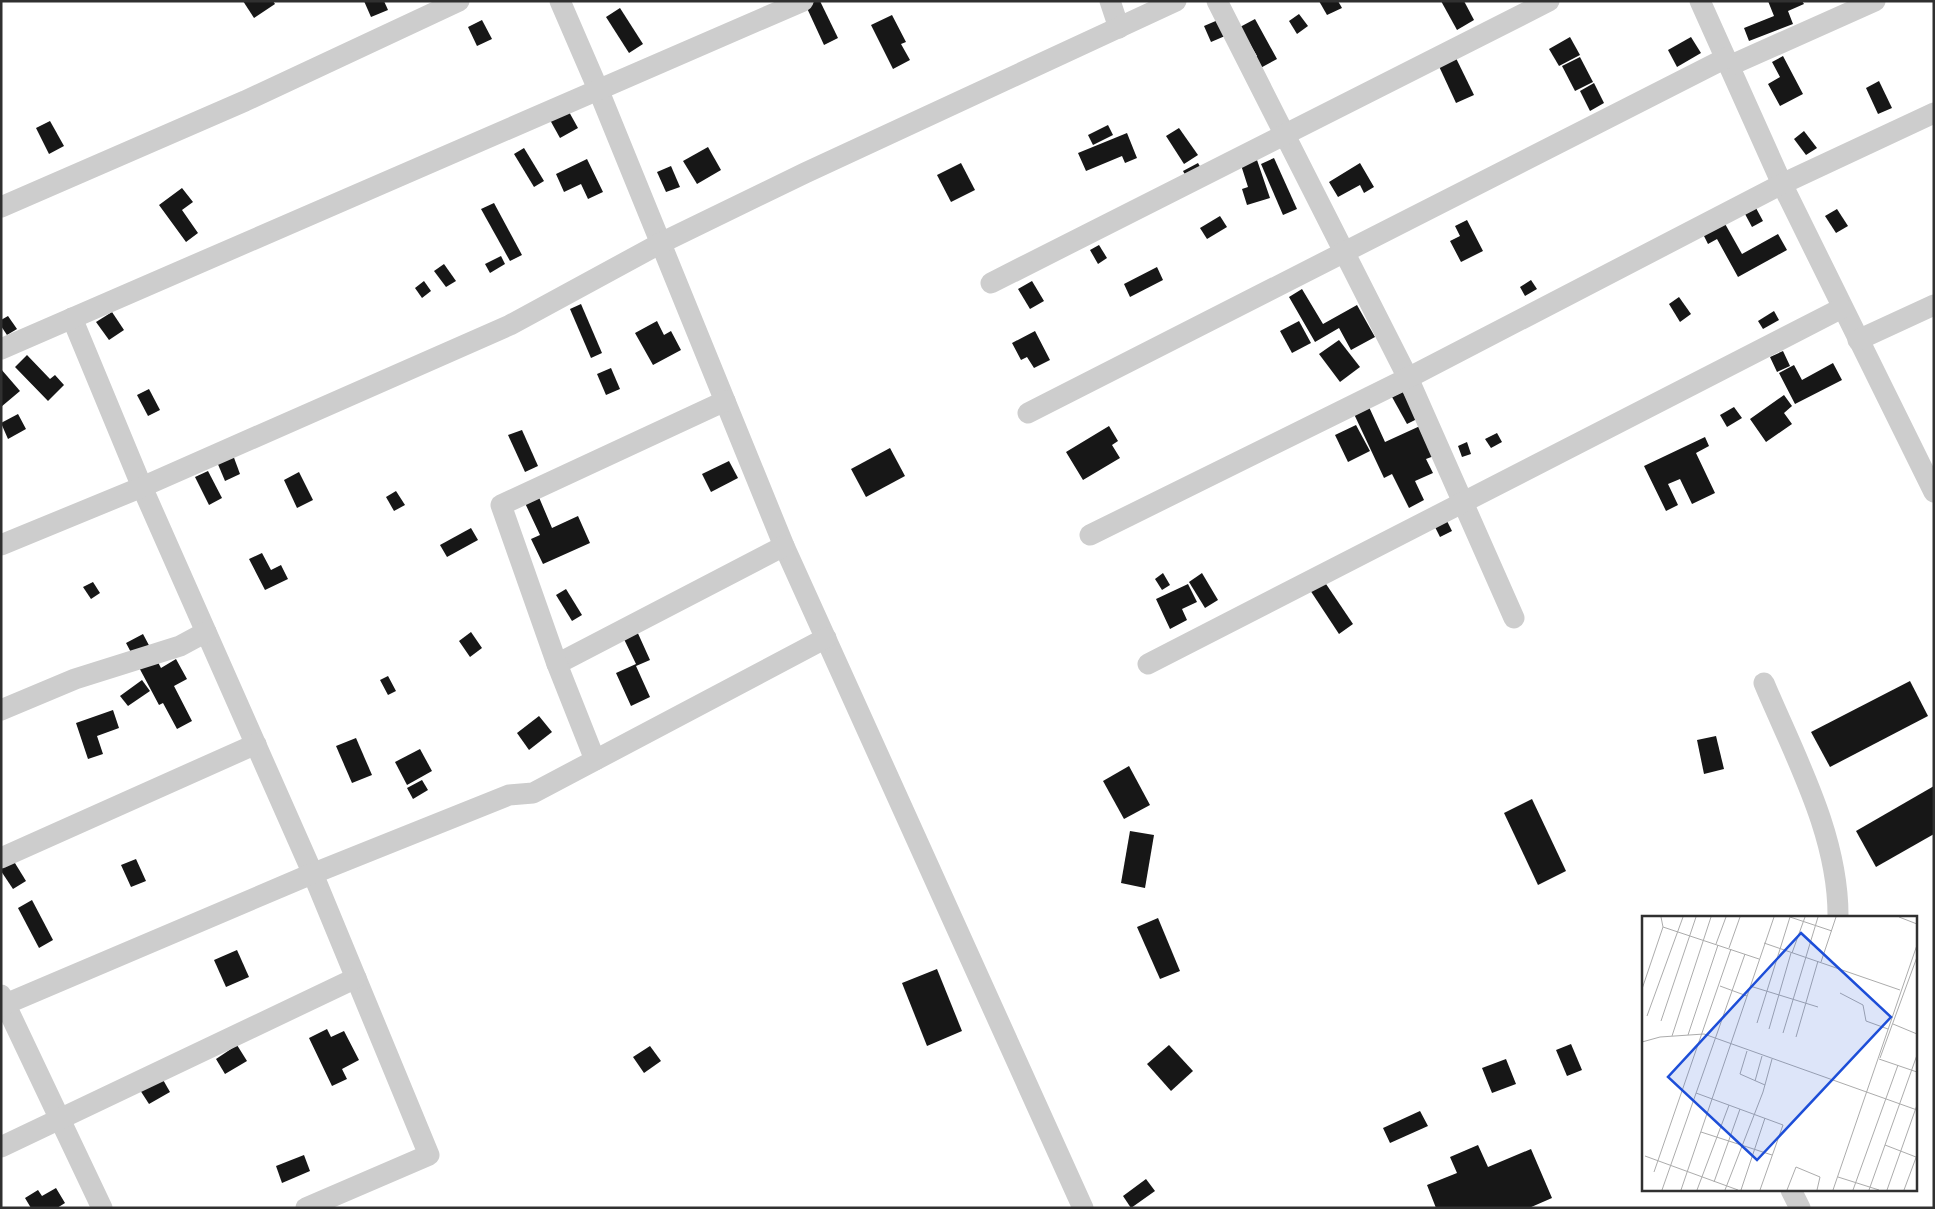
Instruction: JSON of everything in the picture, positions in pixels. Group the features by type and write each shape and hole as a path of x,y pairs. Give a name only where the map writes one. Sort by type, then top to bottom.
{"street":[{"path":"1,207 245,101 459,1"},
{"path":"560,1 726,400 784,546 1084,1208"},
{"path":"1,349 598,89 616,84 803,1"},
{"path":"1110,1 1119,28"},
{"path":"1,545 142,486 510,325 661,243 805,173 1176,1"},
{"path":"1217,1 1408,378 1514,618"},
{"path":"991,283 1549,1"},
{"path":"1700,1 1782,184 1934,492"},
{"path":"1028,413 1728,62 1875,1"},
{"path":"1090,535 1408,378 1782,184 1934,113"},
{"path":"1858,340 1934,305"},
{"path":"1148,664 1842,308"},
{"path":"72,318 142,486 313,874 429,1154 306,1208"},
{"path":"594,760 557,664 501,505 726,400"},
{"path":"557,664 784,546"},
{"path":"1,710 75,679 180,646 206,632"},
{"path":"102,1208 61,1118 3,1002 509,795 533,792 826,638"},
{"path":"1764,683 1825,830 1838,903 1838,916"},
{"path":"1,858 256,744"},
{"path":"1,1147 356,978"},
{"path":"1793,1192 1800,1208"}],"building":[{"path":"243,1 273,1 275,4 254,18"},
{"path":"364,1 384,1 388,10 371,17"},
{"path":"820,1 838,38 824,45 806,6"},
{"path":"1319,1 1338,1 1342,8 1327,15"},
{"path":"1441,1 1464,1 1474,20 1457,30"},
{"path":"1768,1 1802,1 1804,4 1788,11 1793,24 1749,41 1744,28 1774,16"},
{"path":"620,8 643,44 629,53 606,17"},
{"path":"1299,14 1308,26 1297,34 1289,21"},
{"path":"892,15 906,42 901,44 910,60 893,69 871,25"},
{"path":"1255,19 1277,59 1253,72 1247,62 1257,56 1240,27"},
{"path":"482,20 492,39 477,46 468,27"},
{"path":"1218,20 1225,36 1211,42 1204,26"},
{"path":"1570,37 1580,55 1559,66 1549,49"},
{"path":"1691,37 1701,53 1677,67 1668,50"},
{"path":"1454,54 1474,95 1456,103 1437,62"},
{"path":"1783,56 1803,94 1780,106 1768,84 1780,77 1772,62"},
{"path":"1580,57 1593,82 1575,91 1562,66"},
{"path":"1879,81 1892,108 1878,114 1866,88"},
{"path":"1594,83 1604,103 1590,111 1580,91"},
{"path":"568,110 578,128 560,138 550,120"},
{"path":"50,121 64,146 49,154 36,128"},
{"path":"1108,125 1113,135 1093,145 1088,135"},
{"path":"1179,128 1198,155 1184,164 1166,136"},
{"path":"1804,131 1817,148 1806,155 1794,139"},
{"path":"1127,133 1137,158 1125,163 1122,156 1086,171 1078,153"},
{"path":"708,147 721,170 697,184 683,161"},
{"path":"524,148 544,181 534,187 514,154"},
{"path":"1274,158 1297,209 1283,215 1261,164"},
{"path":"587,159 603,192 588,199 581,184 564,192 556,174"},
{"path":"1257,160 1270,198 1247,205 1242,189 1248,187 1241,165"},
{"path":"961,163 975,190 951,202 937,175"},
{"path":"1198,163 1203,172 1188,180 1183,171"},
{"path":"1360,163 1374,187 1364,193 1360,185 1338,197 1329,182"},
{"path":"671,166 680,187 666,192 657,172"},
{"path":"182,188 193,202 182,210 198,233 186,242 159,205"},
{"path":"494,203 522,255 510,261 481,209"},
{"path":"1756,208 1763,221 1752,227 1745,214"},
{"path":"1837,209 1848,226 1836,233 1825,216"},
{"path":"1220,216 1227,227 1207,239 1200,228"},
{"path":"1467,220 1483,251 1461,262 1450,241 1460,236 1455,226"},
{"path":"1724,222 1742,254 1778,234 1787,250 1738,277 1717,239 1708,244 1703,234"},
{"path":"1099,245 1107,258 1098,264 1090,250"},
{"path":"501,256 505,264 490,273 485,264"},
{"path":"444,264 456,281 446,287 434,271"},
{"path":"1157,267 1163,280 1130,297 1124,284"},
{"path":"1531,280 1537,289 1525,296 1520,287"},
{"path":"424,281 431,291 422,298 415,288"},
{"path":"1032,281 1044,301 1030,309 1018,289"},
{"path":"1302,289 1323,324 1357,305 1375,337 1351,350 1339,328 1315,342 1289,297"},
{"path":"1679,297 1691,314 1680,322 1669,304"},
{"path":"581,304 602,353 591,358 570,309"},
{"path":"1774,311 1779,320 1763,329 1758,321"},
{"path":"112,312 124,330 109,340 96,322"},
{"path":"8,316 17,329 7,335 1,326 1,320"},
{"path":"657,321 664,335 671,331 681,350 653,365 635,333"},
{"path":"1299,321 1311,343 1292,353 1280,331"},
{"path":"1035,331 1050,360 1034,368 1027,357 1021,360 1012,343"},
{"path":"1339,340 1360,367 1340,382 1319,354"},
{"path":"1783,351 1790,366 1777,372 1770,357"},
{"path":"27,355 50,379 55,375 64,385 48,401 15,367"},
{"path":"1833,363 1842,380 1795,404 1779,373 1794,365 1802,380"},
{"path":"611,368 620,389 606,395 597,374"},
{"path":"1,369 20,391 1,407"},
{"path":"149,389 160,410 148,416 137,395"},
{"path":"1403,392 1417,419 1407,424 1392,397"},
{"path":"1784,395 1792,406 1784,413 1792,424 1766,442 1750,419"},
{"path":"1369,407 1385,442 1420,426 1434,456 1426,459 1433,473 1415,481 1424,500 1409,508 1392,474 1384,478 1354,414"},
{"path":"1734,407 1742,418 1727,427 1720,415"},
{"path":"18,414 26,429 8,439 1,423"},
{"path":"1356,425 1370,451 1348,462 1335,435"},
{"path":"1109,426 1118,441 1112,445 1120,458 1083,480 1066,452"},
{"path":"522,430 538,466 525,472 508,435"},
{"path":"1497,433 1502,442 1491,448 1485,439"},
{"path":"1705,437 1709,446 1696,453 1715,493 1692,504 1680,479 1668,484 1678,505 1666,511 1644,466"},
{"path":"1467,442 1471,454 1462,457 1458,446"},
{"path":"890,448 905,476 866,497 851,469"},
{"path":"233,455 240,474 225,481 217,462"},
{"path":"729,461 738,478 711,492 702,474"},
{"path":"208,471 222,498 209,505 195,477"},
{"path":"299,472 313,500 297,508 284,480"},
{"path":"396,491 405,505 394,511 386,497"},
{"path":"538,495 552,528 578,516 590,543 543,564 531,539 540,535 524,501"},
{"path":"1446,519 1452,531 1440,537 1434,525"},
{"path":"471,528 478,540 447,557 440,545"},
{"path":"262,553 271,570 281,565 288,579 265,590 249,559"},
{"path":"1163,573 1170,585 1162,590 1155,579"},
{"path":"1202,573 1218,600 1205,608 1189,582"},
{"path":"1324,581 1353,624 1339,634 1310,590"},
{"path":"93,582 100,593 91,599 83,587"},
{"path":"1188,584 1197,602 1182,609 1187,620 1170,629 1156,599"},
{"path":"566,589 582,615 572,621 556,595"},
{"path":"636,629 650,660 636,666 650,697 631,706 616,673 636,664 622,635"},
{"path":"471,632 482,648 470,657 459,641"},
{"path":"143,634 161,668 176,659 187,679 174,686 192,721 177,729 163,703 159,705 126,643"},
{"path":"388,676 396,691 388,695 380,680"},
{"path":"142,680 150,691 128,706 120,696"},
{"path":"1910,681 1928,716 1830,767 1811,732"},
{"path":"113,710 119,728 97,736 103,754 88,759 76,723"},
{"path":"539,716 552,732 529,750 517,733"},
{"path":"1716,736 1724,769 1704,774 1697,740"},
{"path":"356,738 372,775 352,783 336,746"},
{"path":"420,749 432,771 407,785 395,762"},
{"path":"1129,766 1150,805 1124,819 1103,781"},
{"path":"422,780 428,790 413,799 407,788"},
{"path":"1934,786 1934,834 1876,867 1856,831"},
{"path":"1532,799 1566,871 1538,885 1504,813"},
{"path":"1130,831 1154,835 1145,888 1121,883"},
{"path":"10,855 26,881 13,889 1,871 1,860"},
{"path":"136,859 146,881 131,887 121,865"},
{"path":"32,900 53,940 39,948 18,908"},
{"path":"1158,918 1180,971 1160,979 1137,927"},
{"path":"237,950 249,977 226,987 214,960"},
{"path":"937,969 962,1031 927,1046 902,983"},
{"path":"327,1029 331,1037 344,1031 359,1060 342,1069 347,1079 332,1086 309,1038"},
{"path":"1571,1044 1582,1070 1567,1076 1556,1050"},
{"path":"237,1045 247,1061 225,1074 216,1059"},
{"path":"1169,1045 1193,1071 1171,1091 1147,1064"},
{"path":"650,1046 661,1061 644,1073 633,1057"},
{"path":"1506,1059 1516,1084 1492,1093 1482,1068"},
{"path":"162,1078 170,1092 149,1104 140,1090"},
{"path":"1420,1111 1428,1126 1390,1143 1383,1128"},
{"path":"1478,1145 1488,1167 1531,1149 1552,1198 1529,1208 1436,1208 1427,1185 1457,1173 1450,1157"},
{"path":"304,1155 310,1171 282,1183 276,1166"},
{"path":"1146,1179 1155,1191 1131,1208 1123,1196"},
{"path":"56,1188 65,1203 57,1208 31,1208 25,1198 38,1190 42,1196"}]}
